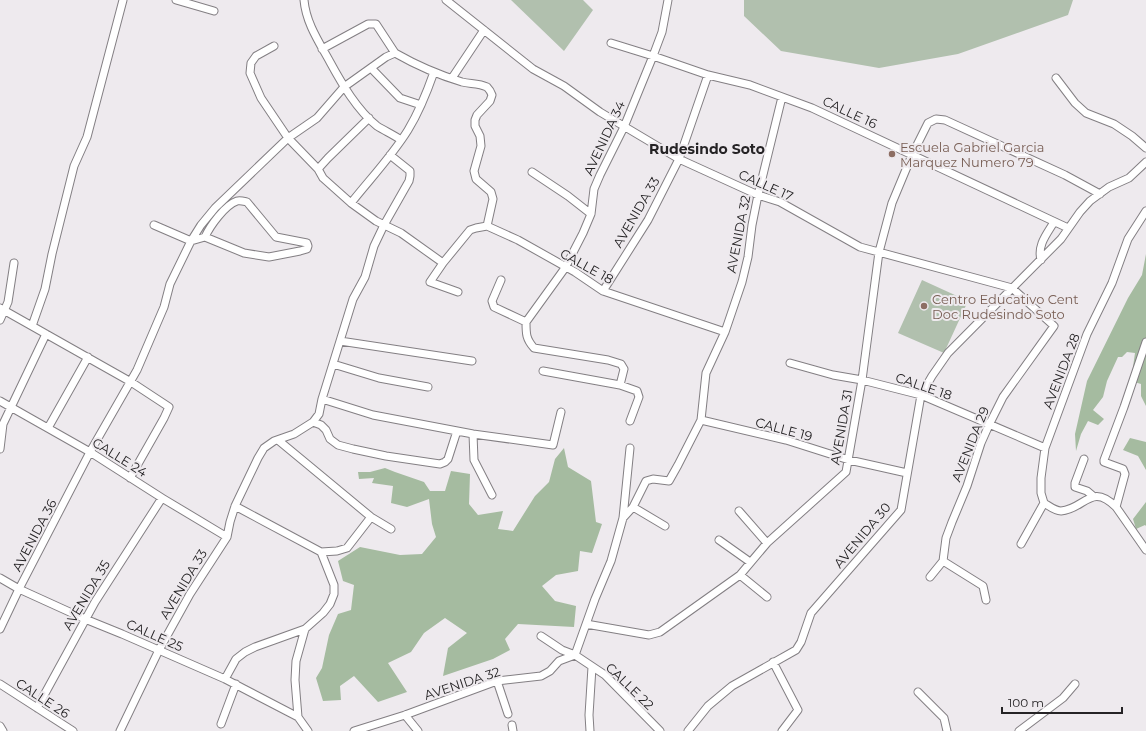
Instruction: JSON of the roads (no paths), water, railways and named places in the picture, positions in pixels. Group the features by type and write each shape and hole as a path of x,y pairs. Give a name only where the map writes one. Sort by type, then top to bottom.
{"street":[{"path":"32,326 45,289 52,254 74,166 87,137 123,0"},
{"path":"176,0 214,11"},
{"path":"304,0 304,9 312,30 344,87 369,118 378,126 401,140"},
{"name":"CALLE 17","path":"446,0 533,69 564,86 600,112 679,159 758,195 780,202 860,247 1012,288 1054,326"},
{"name":"AVENIDA 34","path":"526,322 565,268 583,233 591,214 594,189 624,126 662,32 668,0"},
{"path":"322,49 368,24 376,24 395,53 434,72 463,82 488,88 492,94 490,101 477,114 475,120 475,126 480,136 481,146 474,172 476,179 491,192 493,199 486,226 470,230 442,263 430,282 458,292"},
{"path":"452,78 484,30"},
{"name":"CALLE 16","path":"611,43 708,75 750,85 812,108 1068,228"},
{"path":"274,46 256,56 251,63 250,74 261,98 288,138 318,169 323,178 351,203 376,221 401,233 442,263"},
{"name":"AVENIDA 36","path":"0,629 90,452 131,382 164,306 170,284 191,241 201,225 215,208 288,138 318,118 344,87 386,57 395,53"},
{"path":"371,68 400,98 422,105"},
{"path":"351,203 408,130 422,105 434,72"},
{"name":"AVENIDA 33","path":"603,291 648,220 679,159 708,75"},
{"path":"1056,78 1075,103 1086,113 1114,124 1146,148"},
{"name":"AVENIDA 32","path":"701,420 706,373 725,332 742,282 748,258 752,225 758,195 782,97"},
{"path":"318,169 369,118"},
{"name":"AVENIDA 31","path":"586,624 649,635 660,632 740,575 767,543 846,472 862,380 879,252 892,202 912,155 928,123 936,119 945,120 1065,175 1100,194"},
{"path":"227,537 235,506 264,448 274,441 294,434 313,422 319,414 322,399 353,299 365,277 374,246 409,181 410,171 390,155"},
{"name":"AVENIDA 30","path":"688,731 708,706 732,686 796,650 801,642 811,613 901,510 921,395 948,353 1061,239 1085,207 1109,187 1130,178 1146,162"},
{"path":"532,172 568,196 591,214"},
{"path":"154,225 191,241 205,237 244,253 269,257 300,251 307,249 308,246 307,243 276,237 247,202 242,201 233,203 223,212 209,228 205,237"},
{"name":"AVENIDA 28","path":"1044,503 1041,493 1041,478 1045,448 1087,334 1112,283 1128,239 1146,211"},
{"path":"1041,260 1039,253 1041,244 1054,222"},
{"name":"CALLE 18","path":"486,226 518,240 565,268 575,272 603,291 725,332"},
{"path":"0,320 3,309 8,302 14,263"},
{"path":"501,280 492,301 494,306 526,322 526,335 534,348 608,360 621,364 624,369 620,385"},
{"path":"3,309 131,382 169,407 130,478"},
{"name":"AVENIDA 29","path":"943,561 946,538 989,425 1003,397 1054,326"},
{"path":"0,449 3,424 46,334"},
{"path":"340,341 472,361"},
{"path":"1116,507 1125,474 1123,469 1104,462 1104,460 1146,342"},
{"path":"48,428 88,357"},
{"name":"CALLE 18","path":"790,363 833,375 862,380 921,395 1045,448"},
{"path":"333,364 378,378 428,387"},
{"path":"543,372 620,385 637,390 639,397 630,421"},
{"path":"322,399 373,415 473,434 553,445 561,412"},
{"name":"CALLE 24","path":"0,401 90,452 227,537"},
{"path":"623,518 633,506 646,482 653,479 669,481 701,420"},
{"name":"CALLE 19","path":"701,420 786,440 849,460 908,473"},
{"path":"313,422 326,430 330,439 338,445 386,456 440,464 448,459 457,431"},
{"path":"473,434 474,460 492,495"},
{"path":"278,440 371,517 391,529"},
{"path":"575,655 611,561 623,518 630,448"},
{"path":"1084,459 1075,483 1075,487 1087,491 1093,496 1103,497 1110,501 1116,507 1146,550"},
{"path":"1021,544 1044,503 1051,508 1060,511 1071,508 1093,496"},
{"name":"AVENIDA 35","path":"37,708 85,619 162,498"},
{"path":"235,506 321,552 337,551 346,548 371,517"},
{"path":"633,506 665,526"},
{"path":"738,510 767,543"},
{"name":"AVENIDA 33","path":"120,731 159,650 190,594 227,537"},
{"path":"719,540 750,562"},
{"path":"225,679 236,660 248,650 305,629 330,604 334,594 334,585 321,552"},
{"path":"930,577 943,561 983,586 986,600"},
{"path":"740,575 767,597"},
{"name":"CALLE 25","path":"0,578 19,589 85,619 236,684 298,717"},
{"path":"305,629 296,661 295,680 298,717 308,731"},
{"name":"CALLE 22","path":"541,636 562,650 575,655 605,675 660,731"},
{"name":"AVENIDA 32","path":"354,731 405,715 497,681 541,676 550,671 559,661 575,655"},
{"path":"773,662 798,710 782,731"},
{"path":"590,731 589,715 592,667"},
{"path":"497,681 508,714"},
{"name":"CALLE 26","path":"0,684 72,731"},
{"path":"221,724 236,684"},
{"path":"1019,731 1062,698 1075,684"},
{"path":"918,692 944,718 947,731"},
{"path":"405,715 418,731"}],"place":[{"name":"Escuela Gabriel Garcia Marquez Numero 79","path":"892,154"},
{"name":"Centro Educativo Cent Doc Rudesindo Soto","path":"924,306"}],"district":[{"name":"Rudesindo Soto","path":"707,149"}]}
